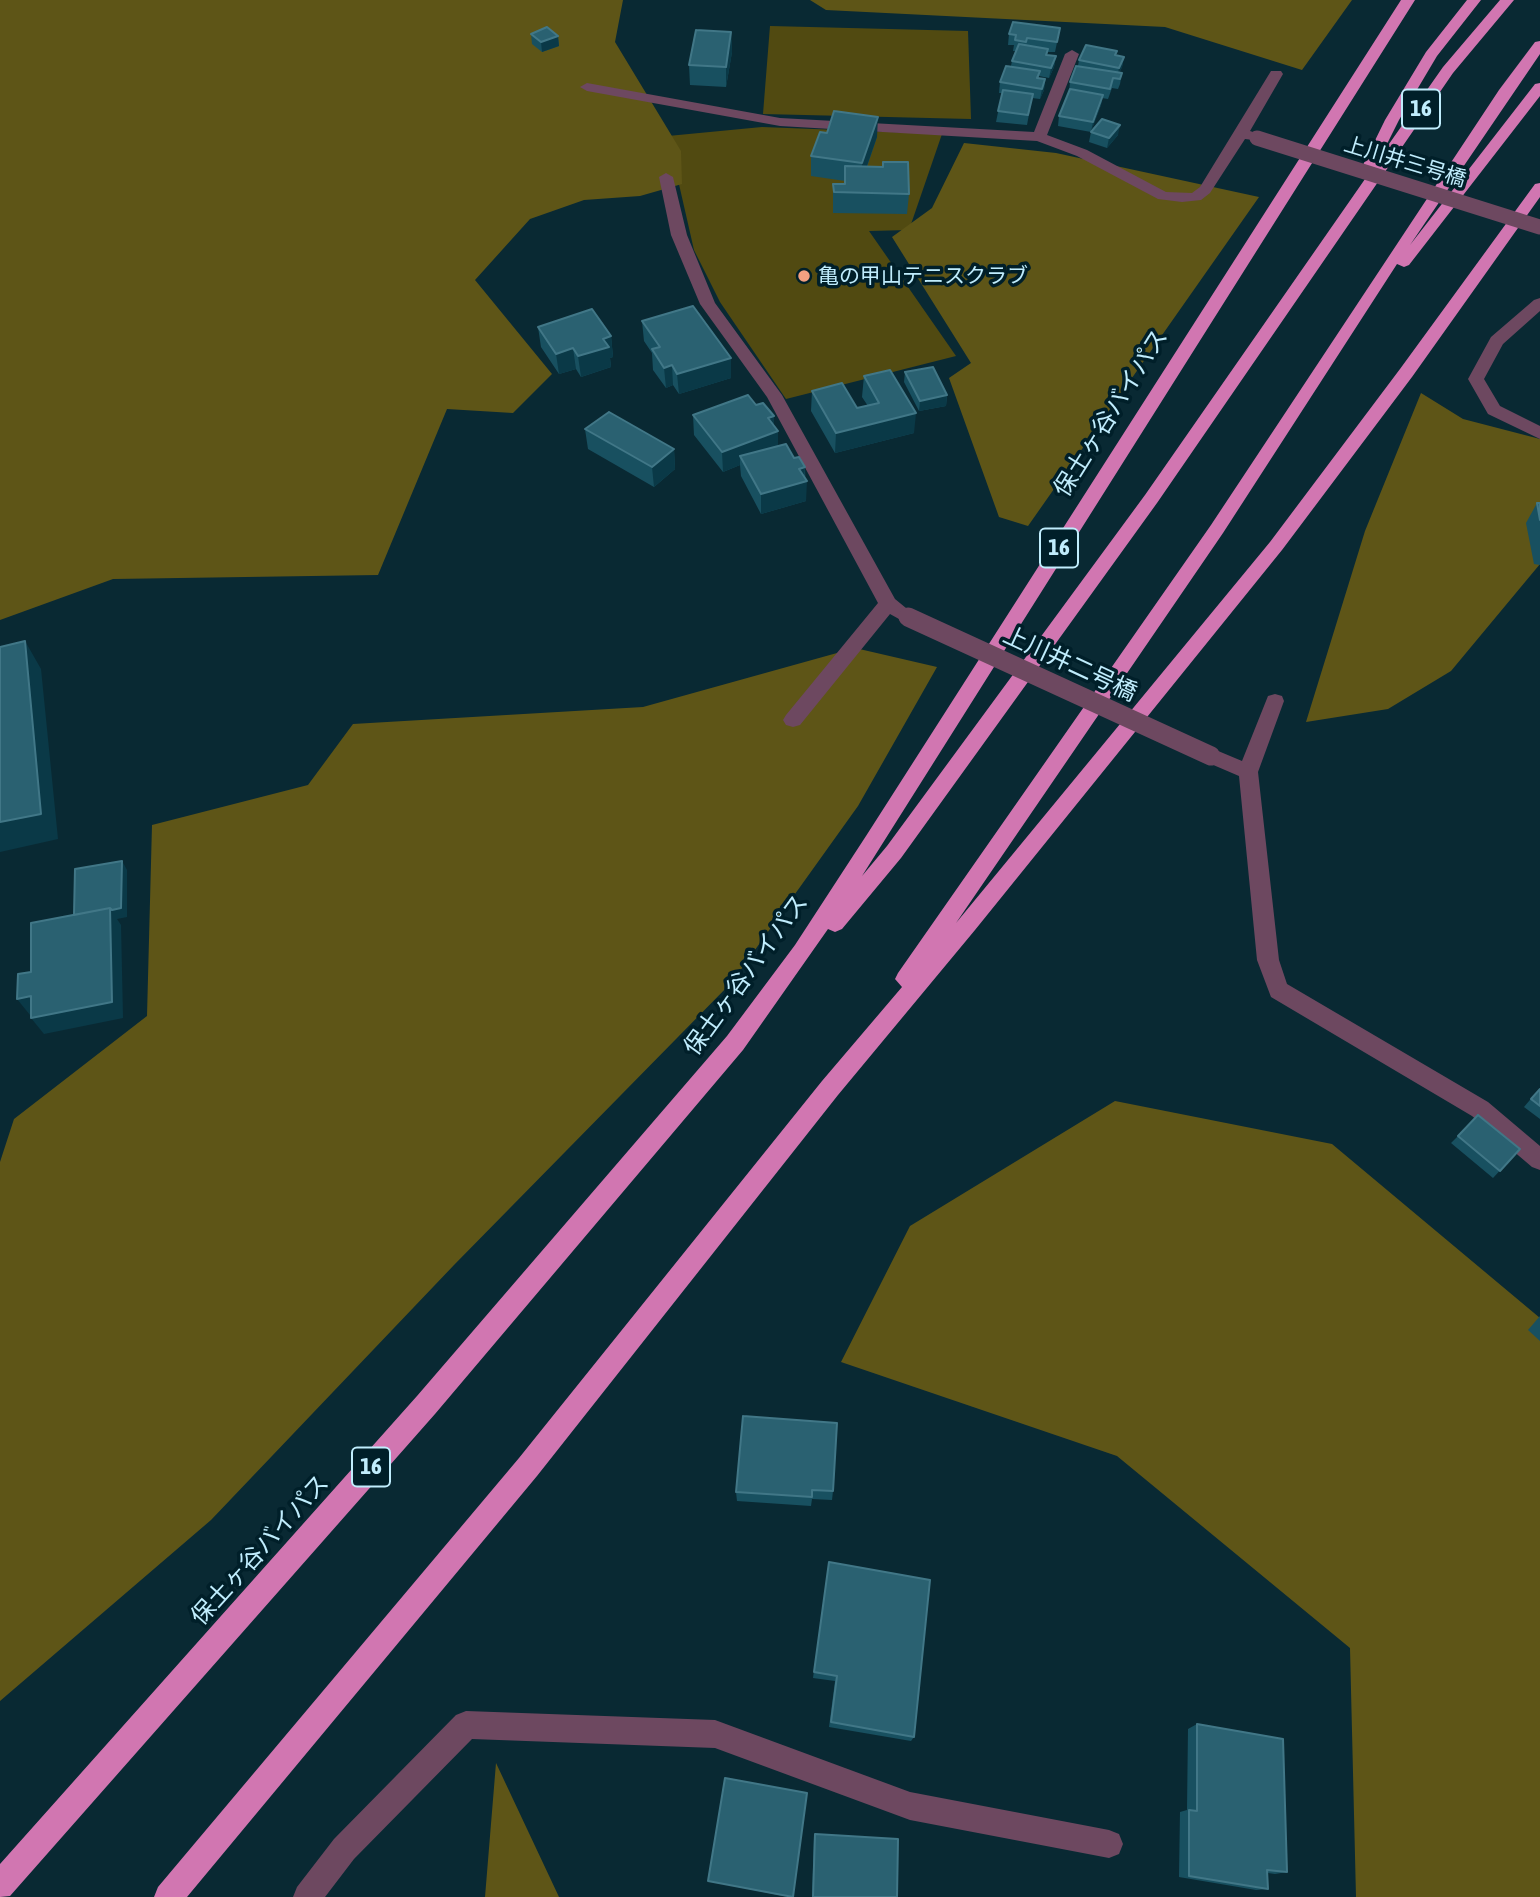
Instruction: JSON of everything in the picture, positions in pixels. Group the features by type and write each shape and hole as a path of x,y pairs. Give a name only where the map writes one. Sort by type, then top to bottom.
{"highway":[{"name":"保土ヶ谷バイパス","path":"0,1885 426,1405 735,1043 802,951 873,842 1408,0"},
{"name":"16","path":"1341,224 1392,120 1431,55 1474,0"},
{"name":"16","path":"735,1043 894,852 1159,488 1448,70 1507,0"},
{"name":"16","path":"830,1088 1217,529 1427,205 1540,45"},
{"name":"16","path":"1351,325 1435,225 1540,87"},
{"name":"16","path":"169,1897 528,1467 830,1088 968,925 1276,545 1406,373 1540,187"}],"street":[{"path":"1039,137 1072,54"},
{"path":"587,88 780,122 1039,137 1082,153 1163,196 1182,198 1196,197 1205,190 1249,136 1276,74"},
{"name":"上川井三号橋","path":"1249,136 1540,226"},
{"path":"666,177 679,235 708,304 774,395 888,604 793,720"},
{"path":"1540,303 1497,341 1476,379 1494,410 1540,433"},
{"name":"上川井二号橋","path":"888,604 908,617 1248,772"},
{"path":"1275,701 1248,772 1268,960 1279,990 1480,1109 1540,1160"},
{"path":"307,1897 344,1849 466,1725 715,1734 910,1806 1109,1844"}],"shaded area":[{"path":"0,0 623,0 615,42 681,151 682,184 640,196 584,200 530,219 475,280 552,374 513,413 447,409 378,575 113,579 0,620"},
{"path":"810,0 1352,0 1302,70 1165,27 826,10"},
{"path":"770,26 968,31 971,119 763,114"},
{"name":"亀の甲山テニスクラブ","path":"762,127 942,134 909,230 869,231 956,356 786,399 720,302 694,250 668,136"},
{"path":"964,143 1056,153 1259,197 1028,526 999,517 949,378 971,363 892,237 932,208"},
{"path":"1421,393 1463,419 1540,439 1540,564 1451,671 1388,709 1306,722 1365,531"},
{"path":"855,648 937,667 858,806 732,982 454,1265 211,1520 0,1701 0,1162 14,1119 147,1016 152,825 308,785 353,724 643,707"},
{"path":"1115,1101 1332,1144 1540,1318 1540,1897 1356,1897 1350,1648 1117,1456 841,1362 910,1226"},
{"path":"496,1763 559,1897 485,1897"}],"building":[{"path":"1013,22 1060,28 1057,42 1027,38 1026,42 1015,40 1016,35 1009,34"},
{"path":"547,27 558,36 541,42 531,34"},
{"path":"696,30 731,32 726,67 689,65"},
{"path":"1019,44 1048,49 1046,55 1056,56 1051,68 1012,61"},
{"path":"1086,45 1117,51 1115,55 1124,57 1119,68 1079,60"},
{"path":"1006,66 1040,71 1037,78 1045,79 1042,89 1000,82"},
{"path":"1076,66 1122,73 1120,79 1113,78 1110,89 1070,82"},
{"path":"1070,89 1103,95 1093,122 1059,116"},
{"path":"1003,90 1033,94 1028,115 998,111"},
{"path":"834,111 878,117 862,163 811,156 820,132 827,133"},
{"path":"1102,119 1120,125 1109,138 1091,132"},
{"path":"883,162 908,162 909,194 834,192 833,184 845,184 845,166 883,167"},
{"path":"693,306 731,358 677,374 672,365 664,368 652,349 660,347 642,321"},
{"path":"592,309 611,336 603,339 609,347 578,356 573,348 556,354 538,327"},
{"path":"933,367 947,395 920,401 905,372"},
{"path":"890,370 916,413 836,433 812,391 842,383 857,408 879,403 864,376"},
{"path":"748,395 756,405 763,403 774,416 768,418 778,431 722,452 693,415"},
{"path":"609,412 674,449 652,467 585,429"},
{"path":"786,444 794,458 799,457 805,467 799,469 807,481 761,494 740,456"},
{"path":"25,641 41,814 0,822 0,647"},
{"path":"122,861 121,908 74,915 75,869"},
{"path":"110,908 112,1002 31,1018 31,996 17,999 18,974 31,972 31,923"},
{"path":"1540,1089 1540,1106 1531,1099"},
{"path":"1478,1115 1520,1149 1500,1171 1458,1136"},
{"path":"743,1416 837,1423 833,1491 812,1490 812,1497 736,1492"},
{"path":"829,1562 930,1580 914,1737 831,1722 837,1676 814,1672"},
{"path":"1197,1724 1283,1739 1287,1872 1267,1870 1268,1889 1189,1876 1189,1810 1197,1811"},
{"path":"725,1778 807,1793 793,1897 708,1881"},
{"path":"815,1834 898,1839 897,1897 813,1897"}],"place":[{"name":"亀の甲山テニスクラブ","path":"804,276"}]}
